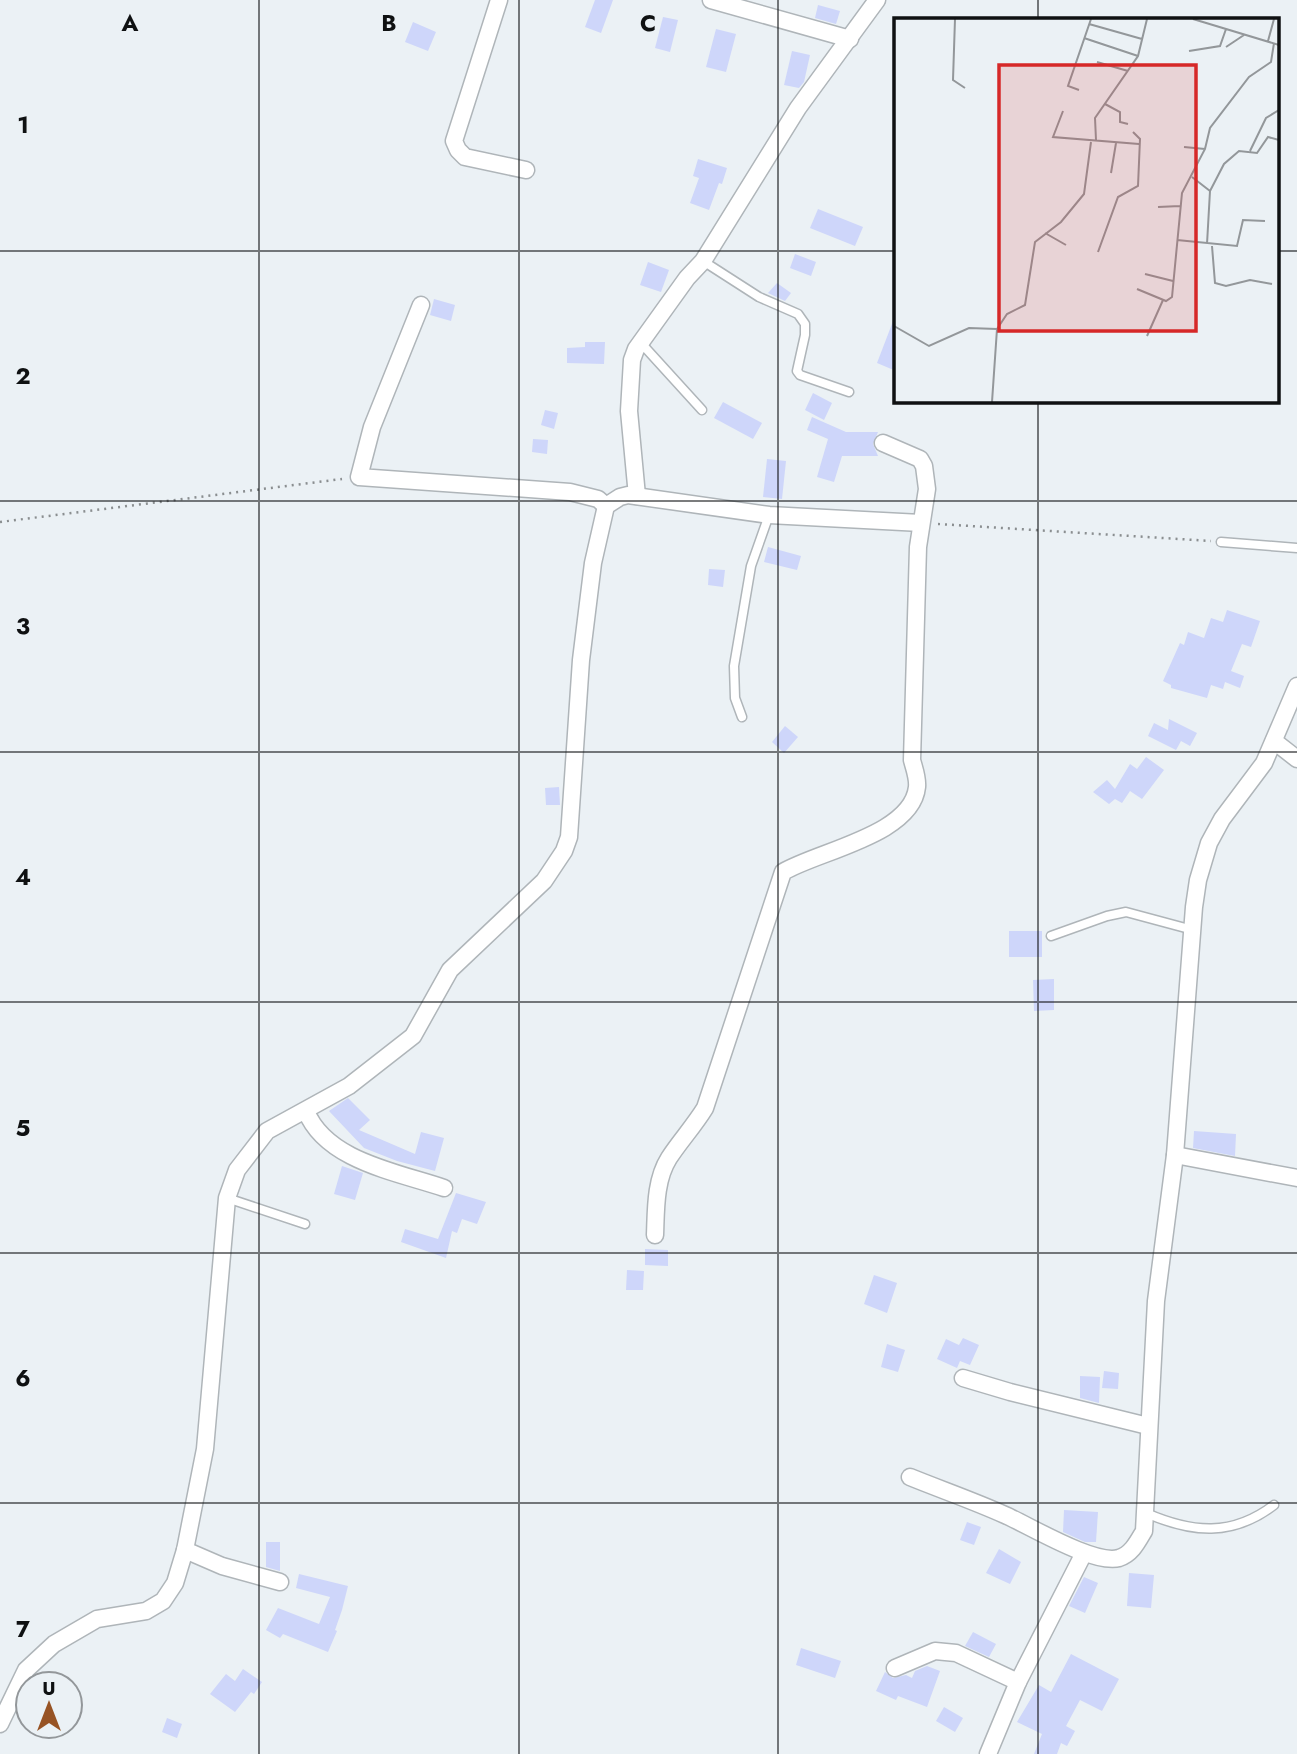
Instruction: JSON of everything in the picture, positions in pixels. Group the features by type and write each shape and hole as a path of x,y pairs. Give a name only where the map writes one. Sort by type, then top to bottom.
{"street":[{"path":"499,0 454,141 465,157 526,170"},
{"path":"711,0 850,39"},
{"path":"638,496 629,411 632,360 636,349 687,278 703,261 798,108 877,0"},
{"path":"421,305 372,427 359,477 570,492 588,495 607,506"},
{"path":"655,1235 657,1192 668,1160 705,1108 783,872 881,829 900,818 915,797 918,784 912,760 918,547 927,489 924,466 913,454 883,443"},
{"path":"0,1724 26,1670 54,1644 97,1619 146,1611 163,1601 174,1583 185,1550 205,1448 227,1198 237,1170 267,1131 349,1086 413,1036 450,970 544,881 564,851 569,837 581,660 593,563 607,506 620,497 638,496 769,515 921,523"},
{"path":"910,1477 1005,1515 1084,1553 1104,1558 1118,1558 1128,1553 1144,1531 1156,1301 1175,1155 1198,880 1209,843 1222,819 1264,764 1297,686"},
{"path":"1274,741 1297,759"},
{"path":"306,1111 311,1124 324,1138 349,1156 444,1188"},
{"path":"1175,1155 1297,1178"},
{"path":"963,1378 1148,1426"},
{"path":"185,1550 222,1566 280,1582"},
{"path":"988,1754 1018,1682 1084,1553"},
{"path":"895,1668 935,1651 956,1653 1018,1682"}],"lane":[{"path":"703,261 759,297 797,314 804,324 803,345 797,371 800,375 849,392"},
{"path":"641,343 702,410"},
{"path":"742,717 735,698 734,666 751,566 769,515"},
{"path":"1221,542 1297,548"},
{"path":"1051,936 1126,912 1193,930"},
{"path":"227,1198 305,1224"},
{"path":"1146,1513 1171,1524 1198,1529 1231,1527 1257,1518 1274,1505"}],"path":[{"path":"0,522 359,477"},
{"path":"921,523 1221,542"}],"building":[{"path":"595,0 613,0 601,33 585,27"},
{"path":"818,5 840,11 836,24 815,18"},
{"path":"663,17 678,20 670,52 655,48"},
{"path":"413,22 436,32 428,51 405,42"},
{"path":"716,29 736,34 726,72 706,67"},
{"path":"792,51 810,55 804,82 799,88 784,85"},
{"path":"698,159 727,168 709,210 690,203 699,178 693,176"},
{"path":"818,209 863,227 855,246 810,228"},
{"path":"795,254 816,262 811,276 790,268"},
{"path":"648,262 669,270 661,292 640,285"},
{"path":"777,283 791,293 785,301 768,293"},
{"path":"434,299 455,305 451,321 430,315"},
{"path":"894,319 894,370 877,363"},
{"path":"585,342 605,342 604,364 567,363 567,348 585,347"},
{"path":"813,393 832,403 824,420 805,410"},
{"path":"723,402 762,423 753,439 714,418"},
{"path":"545,410 558,413 554,429 541,425"},
{"path":"812,417 846,432 878,432 873,444 878,456 842,456 834,482 817,477 828,439 807,430"},
{"path":"533,439 548,440 547,454 532,452"},
{"path":"767,459 786,461 782,499 763,497"},
{"path":"768,547 801,556 797,570 764,562"},
{"path":"709,569 725,570 723,587 708,585"},
{"path":"1227,610 1260,621 1251,647 1242,644 1231,671 1244,676 1240,688 1225,682 1223,689 1211,685 1207,698 1171,688 1171,685 1163,681 1180,643 1184,645 1188,632 1204,638 1211,618 1223,622"},
{"path":"1169,719 1197,733 1190,746 1181,741 1176,750 1148,736 1154,723 1168,730"},
{"path":"785,726 798,737 784,753 772,742"},
{"path":"1146,757 1164,770 1142,799 1130,791 1122,803 1115,799 1109,804 1093,792 1107,780 1115,789 1130,764 1137,769"},
{"path":"559,787 560,805 546,805 545,788"},
{"path":"1009,931 1042,931 1042,957 1009,957"},
{"path":"1054,979 1054,1010 1034,1011 1033,980"},
{"path":"348,1098 370,1120 359,1130 415,1154 421,1132 444,1138 435,1171 397,1161 364,1148 329,1111"},
{"path":"1194,1131 1236,1134 1235,1156 1193,1148"},
{"path":"342,1166 363,1173 355,1200 334,1194"},
{"path":"456,1193 486,1202 477,1224 462,1219 457,1233 452,1231 446,1258 401,1242 405,1229 438,1239"},
{"path":"645,1249 668,1250 668,1266 645,1265"},
{"path":"627,1270 644,1271 643,1290 626,1290"},
{"path":"874,1275 897,1283 887,1313 864,1304"},
{"path":"963,1338 979,1345 970,1365 960,1361 957,1368 937,1359 946,1339 959,1345"},
{"path":"887,1344 905,1350 898,1372 881,1367"},
{"path":"1104,1371 1119,1373 1118,1389 1102,1388"},
{"path":"1080,1376 1100,1377 1099,1403 1080,1398"},
{"path":"1064,1510 1098,1512 1096,1542 1085,1542 1063,1532"},
{"path":"967,1522 981,1527 974,1545 960,1540"},
{"path":"266,1542 280,1542 280,1571 266,1567"},
{"path":"999,1549 1021,1562 1010,1584 986,1573"},
{"path":"1129,1573 1154,1575 1151,1608 1127,1606"},
{"path":"299,1574 348,1586 335,1630 337,1631 328,1652 283,1634 280,1638 266,1630 278,1608 319,1624 330,1597 296,1588"},
{"path":"1084,1577 1098,1583 1085,1613 1069,1606"},
{"path":"973,1632 996,1644 989,1657 965,1646"},
{"path":"801,1648 841,1661 835,1678 796,1665"},
{"path":"1071,1654 1119,1679 1102,1711 1080,1700 1066,1726 1075,1731 1067,1746 1061,1743 1057,1754 1034,1754 1042,1734 1017,1722 1039,1685 1051,1692"},
{"path":"927,1666 940,1671 927,1707 898,1696 896,1700 876,1691 885,1672 893,1678 906,1675 912,1678 915,1671"},
{"path":"243,1669 262,1682 235,1712 210,1694 226,1674 235,1681"},
{"path":"944,1707 963,1718 955,1732 936,1721"},
{"path":"167,1718 182,1724 177,1738 162,1732"}]}
